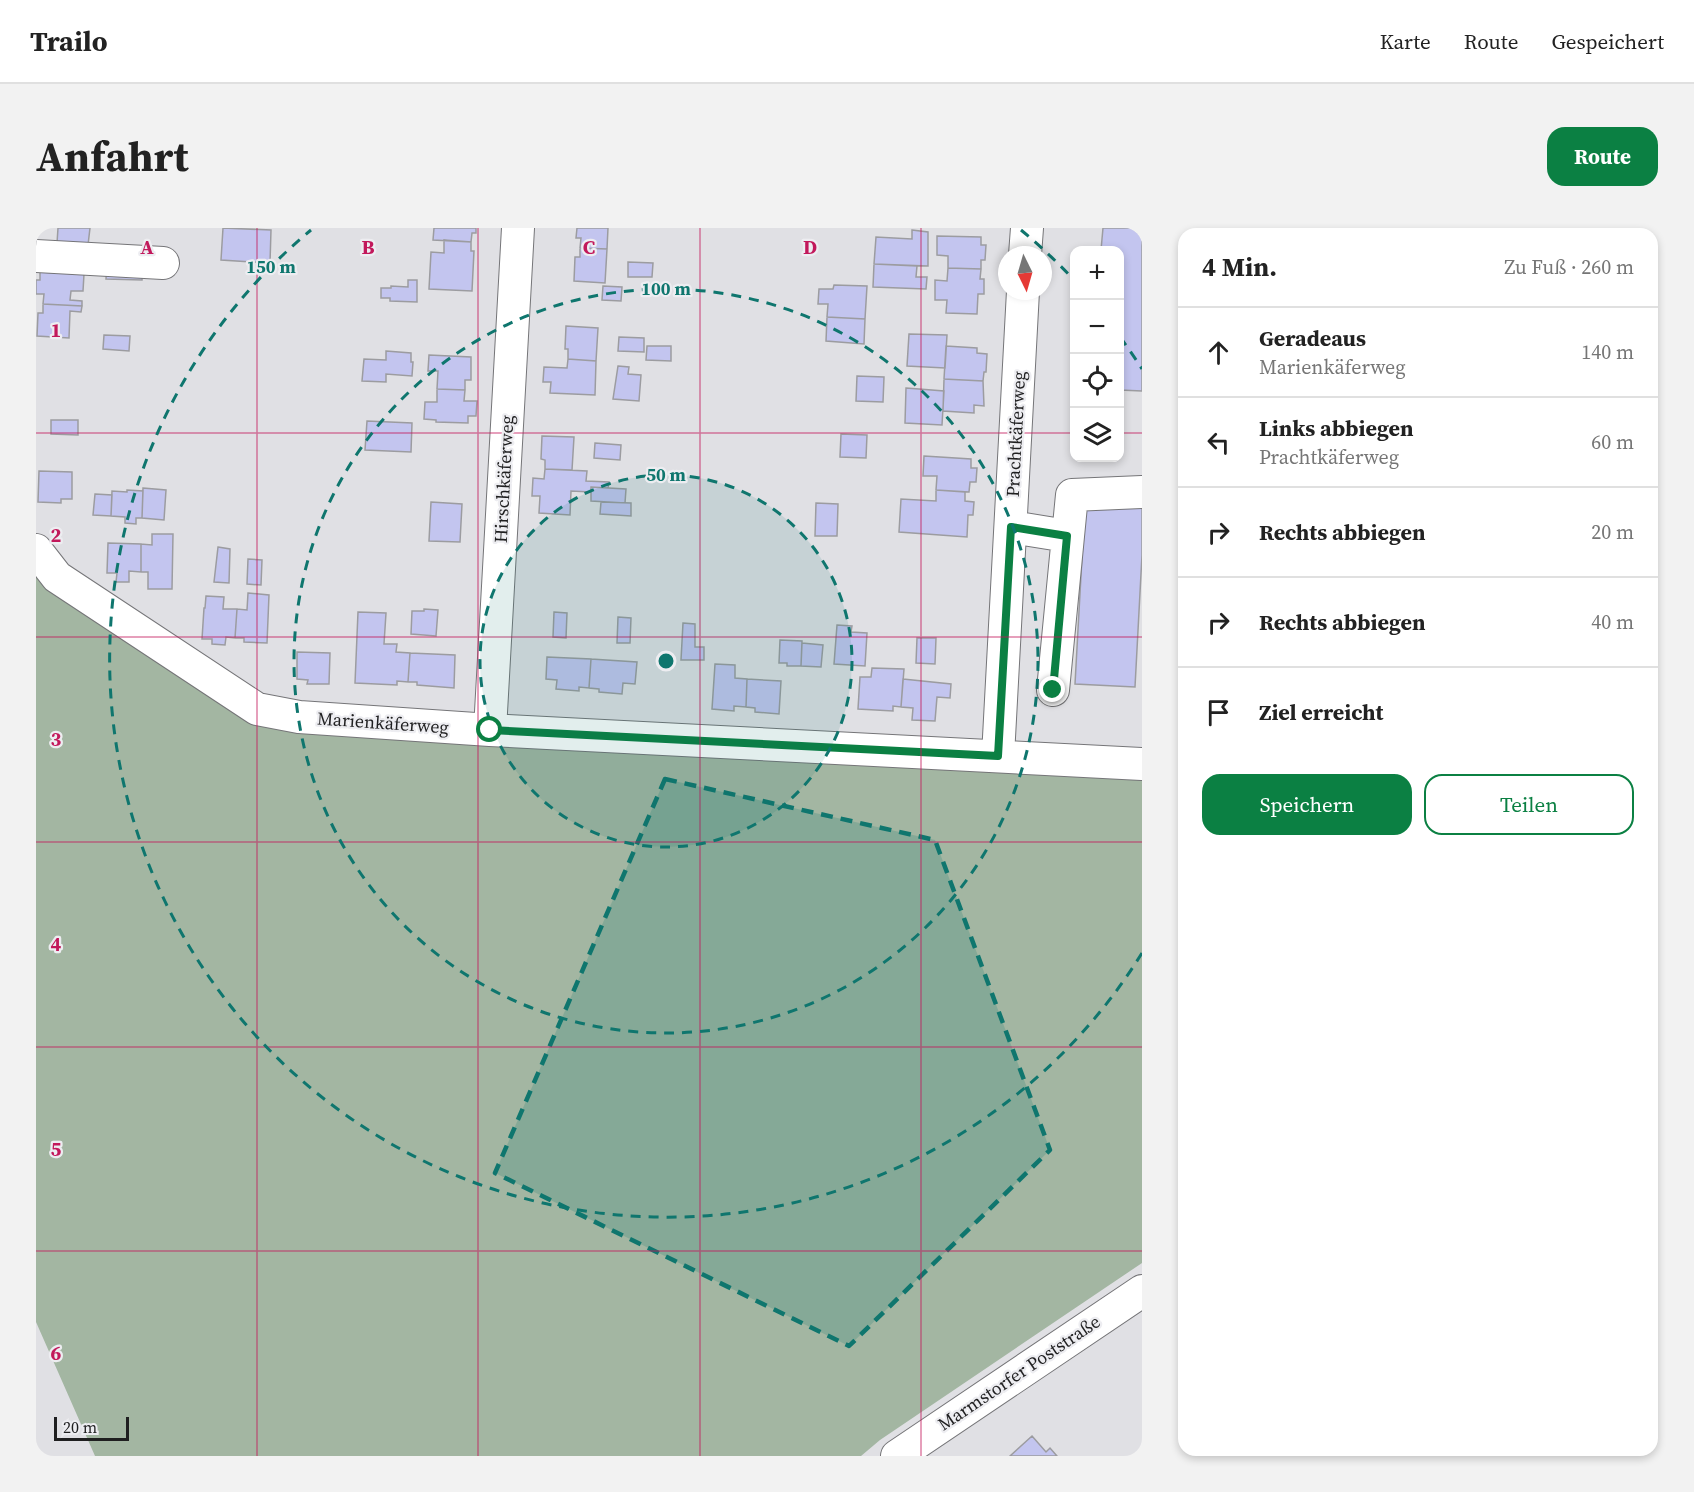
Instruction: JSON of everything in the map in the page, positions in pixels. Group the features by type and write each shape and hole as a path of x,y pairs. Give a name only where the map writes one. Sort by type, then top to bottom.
{"street":[{"name":"Hirschkäferweg","path":"490,730 518,228"},
{"path":"1026,246 1027,228"},
{"path":"36,256 163,263"},
{"name":"Prachtkäferweg","path":"998,756 1023,300"},
{"path":"1053,690 1072,495 1142,492"},
{"path":"1011,527 1067,536"},
{"name":"Marienkäferweg","path":"36,550 57,577 257,709 299,717 490,730 1142,764"},
{"name":"Marmstorfer Poststraße","path":"902,1455 1142,1291"}],"highlighted area":[{"path":"665,779 935,840 1050,1150 849,1346 495,1173"}],"green space":[{"path":"36,574 50,592 248,720 1142,777 1142,1263 880,1440 861,1456 95,1456 36,1322"}],"building":[{"path":"58,228 90,228 88,245 57,243"},
{"path":"223,228 271,230 270,263 221,260"},
{"path":"434,228 476,228 476,233 472,233 471,242 433,240"},
{"path":"577,228 608,228 607,249 580,248 581,238 576,238"},
{"path":"1103,228 1142,228 1142,391 1124,390 1124,246 1101,246"},
{"path":"912,230 928,232 928,266 874,264 876,237 912,239"},
{"path":"937,236 981,237 981,245 986,245 985,260 981,260 981,269 948,268 948,256 937,255"},
{"path":"444,240 471,242 471,251 474,251 472,291 429,289 431,252 444,253"},
{"path":"580,248 607,249 605,283 574,281 575,257 580,257"},
{"path":"107,262 143,264 142,280 106,279"},
{"path":"628,262 653,263 652,277 628,277"},
{"path":"874,264 917,266 916,277 927,277 926,289 873,287"},
{"path":"948,268 981,269 980,279 984,279 984,294 978,294 977,314 946,313 947,300 935,300 935,280 947,281"},
{"path":"40,272 84,274 83,291 71,291 70,300 82,301 82,306 43,304 44,294 36,294 36,280 40,280"},
{"path":"408,280 417,280 417,302 390,301 390,298 381,298 381,288 408,287"},
{"path":"834,285 867,286 865,319 827,317 828,304 818,304 819,289 833,289"},
{"path":"603,286 622,287 621,301 602,300"},
{"path":"43,304 82,306 81,312 70,311 69,338 37,336 38,313 43,313"},
{"path":"827,317 865,319 864,344 826,341"},
{"path":"566,326 598,328 596,361 568,359 568,349 565,349"},
{"path":"909,334 947,335 945,368 907,366"},
{"path":"104,335 130,336 129,351 103,349"},
{"path":"619,337 644,338 644,352 618,351"},
{"path":"647,346 671,346 671,361 646,360"},
{"path":"946,346 977,348 977,353 987,354 983,381 944,379"},
{"path":"386,351 411,353 412,376 386,374 386,382 362,381 364,359 386,360"},
{"path":"429,355 471,357 471,380 465,380 465,390 437,389 438,371 428,371"},
{"path":"568,359 596,361 595,395 550,393 551,382 543,382 544,367 567,368"},
{"path":"618,366 629,367 628,374 641,375 639,401 613,399"},
{"path":"857,376 884,377 883,402 856,401"},
{"path":"944,379 983,381 984,406 974,405 974,413 943,411"},
{"path":"906,388 944,391 942,425 905,423"},
{"path":"437,389 465,390 464,401 477,401 476,416 468,416 468,423 436,422 436,420 424,419 425,402 437,402"},
{"path":"51,420 78,420 78,435 51,434"},
{"path":"367,421 412,423 411,452 365,450"},
{"path":"841,434 867,435 866,458 840,457"},
{"path":"542,436 574,437 572,470 545,469 545,460 541,459"},
{"path":"595,443 621,445 620,460 594,458"},
{"path":"924,456 971,459 971,468 977,468 976,482 970,482 969,492 936,490 937,476 923,476"},
{"path":"545,469 587,471 586,481 609,482 608,488 591,487 591,492 571,491 570,515 539,513 540,496 532,496 533,478 544,479"},
{"path":"39,471 72,472 72,499 61,499 61,503 38,502"},
{"path":"591,487 626,489 625,503 591,501"},
{"path":"143,488 166,490 164,520 142,518"},
{"path":"127,490 143,491 142,518 136,518 136,524 125,523 125,517 111,516 112,491 127,492"},
{"path":"936,490 965,492 965,501 974,502 973,515 968,515 967,537 899,532 901,499 936,501"},
{"path":"95,494 112,495 111,516 93,515"},
{"path":"431,502 462,504 460,542 429,541"},
{"path":"601,502 631,503 631,516 600,514"},
{"path":"816,503 838,504 837,536 815,536"},
{"path":"1085,503 1142,506 1142,555 1135,687 1075,684"},
{"path":"152,534 173,534 172,589 148,589 148,572 141,572 141,544 152,545"},
{"path":"108,543 141,544 141,572 129,571 129,582 116,582 117,573 107,573"},
{"path":"218,547 230,549 229,583 214,582"},
{"path":"248,559 262,560 261,585 247,584"},
{"path":"248,593 269,595 267,643 244,642 244,638 235,638 237,609 247,610"},
{"path":"206,596 224,597 223,609 237,609 235,638 226,637 225,645 212,644 212,639 202,639"},
{"path":"424,609 438,610 436,636 411,634 412,611 424,611"},
{"path":"358,612 386,613 384,644 397,644 396,652 410,653 408,682 397,681 397,685 355,683"},
{"path":"554,612 567,613 566,638 553,637"},
{"path":"618,617 631,618 630,643 617,643"},
{"path":"683,623 695,624 695,647 704,647 704,660 681,660"},
{"path":"837,625 852,626 851,632 867,633 865,666 834,664"},
{"path":"917,638 936,638 935,664 916,663"},
{"path":"780,640 802,641 801,666 787,666 787,663 779,663"},
{"path":"802,643 823,645 821,667 801,666"},
{"path":"297,652 330,653 329,684 307,684 308,680 297,679"},
{"path":"410,653 455,655 454,688 417,685 417,682 408,682"},
{"path":"547,657 591,659 589,688 579,687 579,691 556,689 557,680 546,679"},
{"path":"591,659 637,662 635,684 623,683 622,694 599,692 599,689 589,688"},
{"path":"715,664 735,665 735,678 747,679 746,707 734,706 734,711 712,709"},
{"path":"872,668 904,669 901,707 893,706 893,711 858,709 860,677 871,677"},
{"path":"747,679 781,681 779,714 755,712 755,708 746,707"},
{"path":"903,679 951,684 950,698 937,697 935,721 912,720 913,708 901,707"},
{"path":"1032,1436 1046,1452 1050,1448 1057,1456 1010,1456"}],"route":[{"path":"490,730 998,756 1011,527 1067,536 1053,690"}]}
